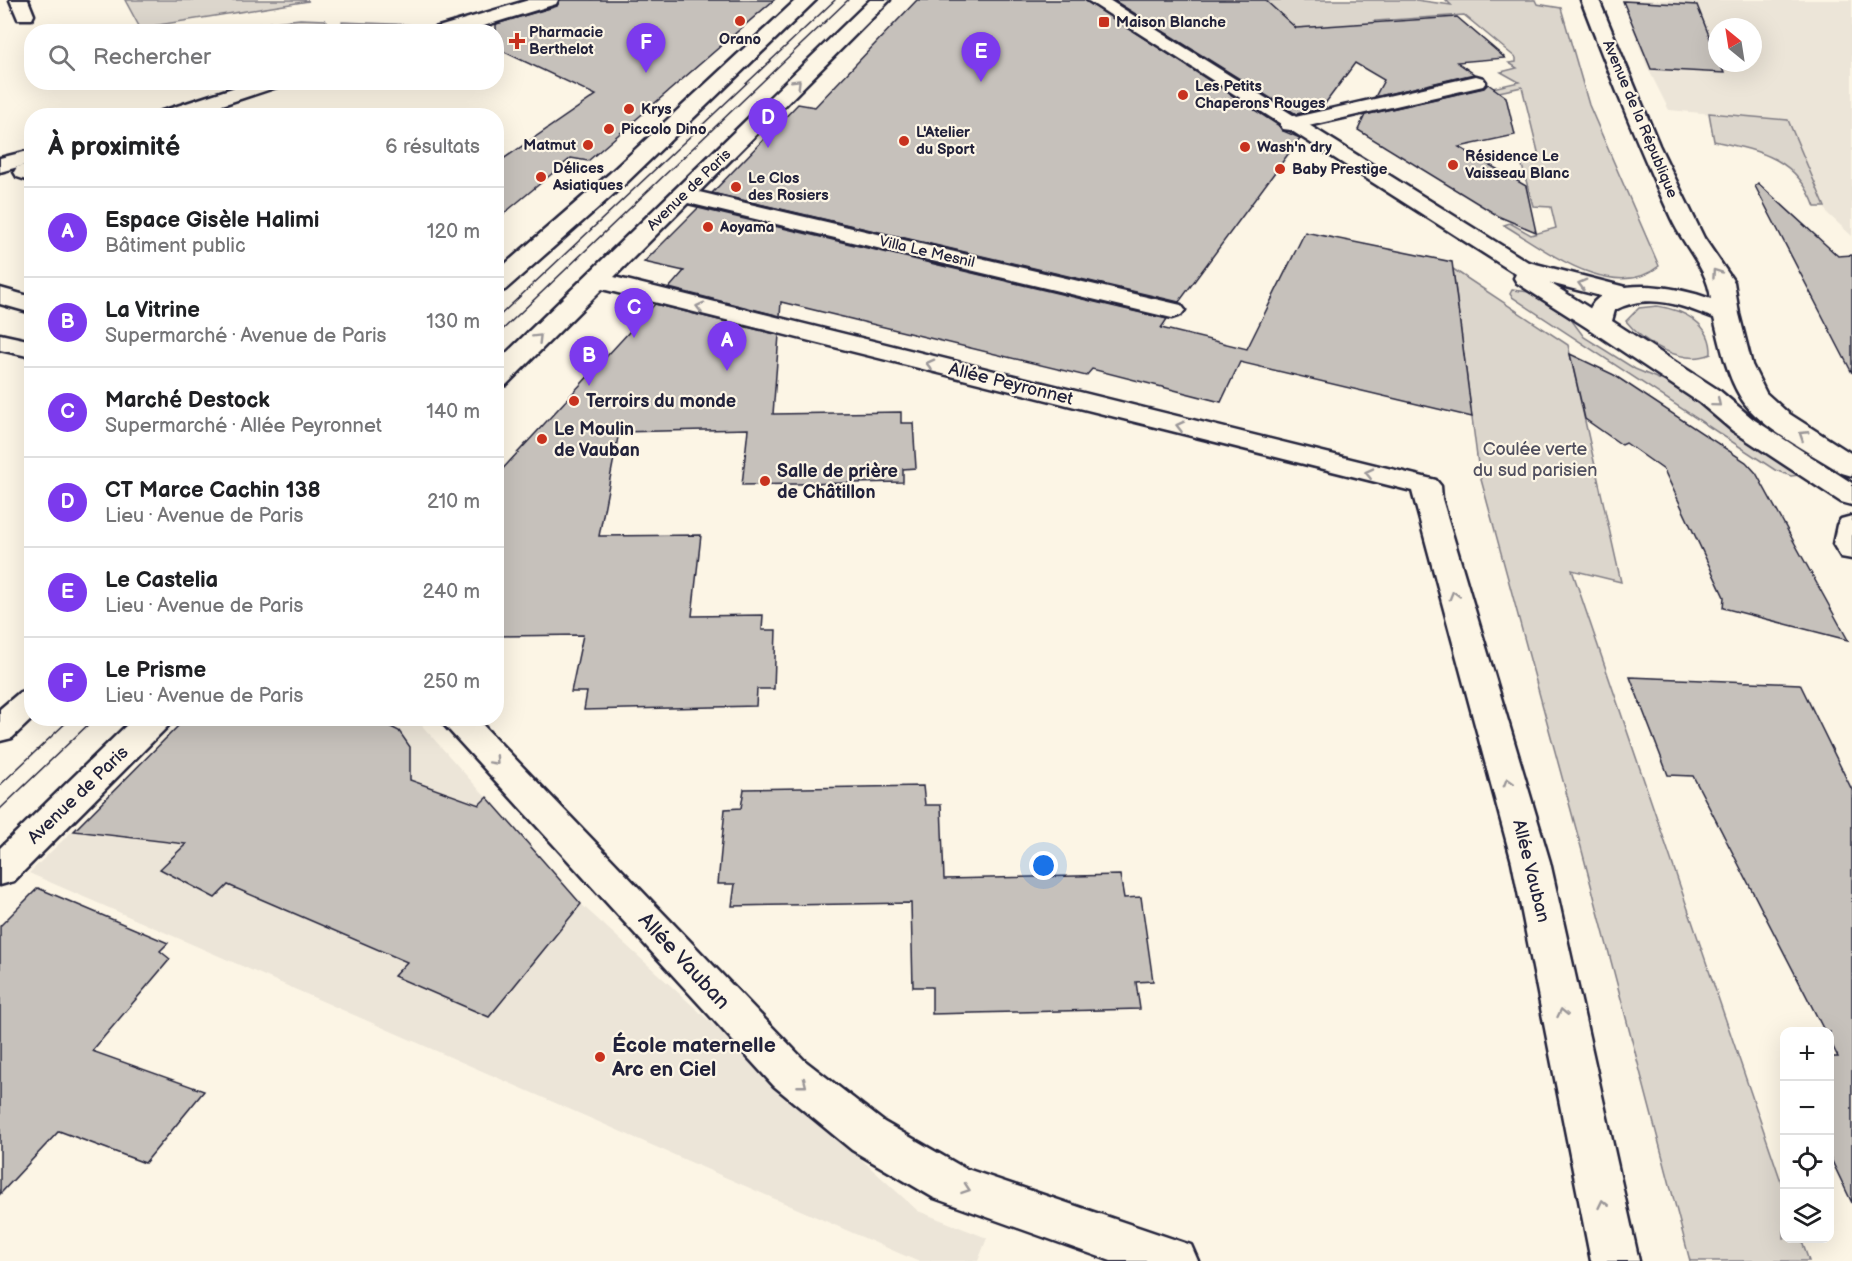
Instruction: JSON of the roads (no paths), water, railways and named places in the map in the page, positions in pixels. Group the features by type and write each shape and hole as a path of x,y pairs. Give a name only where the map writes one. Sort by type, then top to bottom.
{"street":[{"path":"469,24 549,0"},
{"path":"504,278 617,179 807,0"},
{"name":"Avenue de Paris","path":"504,371 880,0"},
{"path":"1096,0 1519,267 1628,295 1663,294 1726,314"},
{"name":"Avenue de la République","path":"1590,0 1647,145 1692,237 1722,282 1726,314 1739,364"},
{"path":"1291,124 1476,82"},
{"path":"191,108 248,90"},
{"path":"0,165 24,167"},
{"name":"Villa Le Mesnil","path":"682,195 1172,310"},
{"path":"1663,294 1684,271 1692,237"},
{"path":"1519,267 1528,281 1710,397 1743,425 1852,496"},
{"name":"Allée Peyronnet","path":"597,280 1426,486"},
{"path":"1598,324 1604,306 1628,295"},
{"path":"0,296 24,303"},
{"path":"0,342 24,347"},
{"path":"1669,370 1721,372 1739,364 1754,397 1763,407 1852,467"},
{"name":"Allée Vauban","path":"1426,486 1427,499 1531,862 1615,1261"},
{"path":"1852,525 1849,544 1852,550"},
{"path":"0,729 24,707"},
{"name":"Avenue de Paris","path":"0,871 148,726"},
{"name":"Allée Vauban","path":"462,726 789,1073 867,1136 950,1184 1174,1261"}],"tram line":[{"path":"504,311 835,0"},
{"path":"504,328 848,0"},
{"path":"0,785 63,726"},
{"path":"0,809 87,726"}],"place":[{"name":"Orano","path":"740,21"},
{"name":"Maison Blanche","path":"1104,22"},
{"name":"Pharmacie Berthelot","path":"517,41"},
{"name":"Le Prisme","path":"646,73"},
{"name":"Le Castelia","path":"981,82"},
{"name":"Les Petits Chaperons Rouges","path":"1183,95"},
{"name":"Krys","path":"629,109"},
{"name":"Piccolo Dino","path":"609,129"},
{"name":"L'Atelier du Sport","path":"904,141"},
{"name":"Matmut","path":"588,145"},
{"name":"Wash'n dry","path":"1245,147"},
{"name":"CT Marce Cachin 138","path":"768,148"},
{"name":"Résidence Le Vaisseau Blanc","path":"1453,165"},
{"name":"Baby Prestige","path":"1280,169"},
{"name":"Délices Asiatiques","path":"541,177"},
{"name":"Le Clos des Rosiers","path":"736,187"},
{"name":"Aoyama","path":"708,227"},
{"name":"Marché Destock","path":"634,338"},
{"name":"Espace Gisèle Halimi","path":"727,371"},
{"name":"La Vitrine","path":"589,386"},
{"name":"Terroirs du monde","path":"574,401"},
{"name":"Le Moulin de Vauban","path":"542,439"},
{"name":"Salle de prière de Châtillon","path":"765,481"},
{"name":"École maternelle Arc en Ciel","path":"600,1057"}],"park label":[{"name":"Coulée verte du sud parisien","path":"1535,459"}]}
